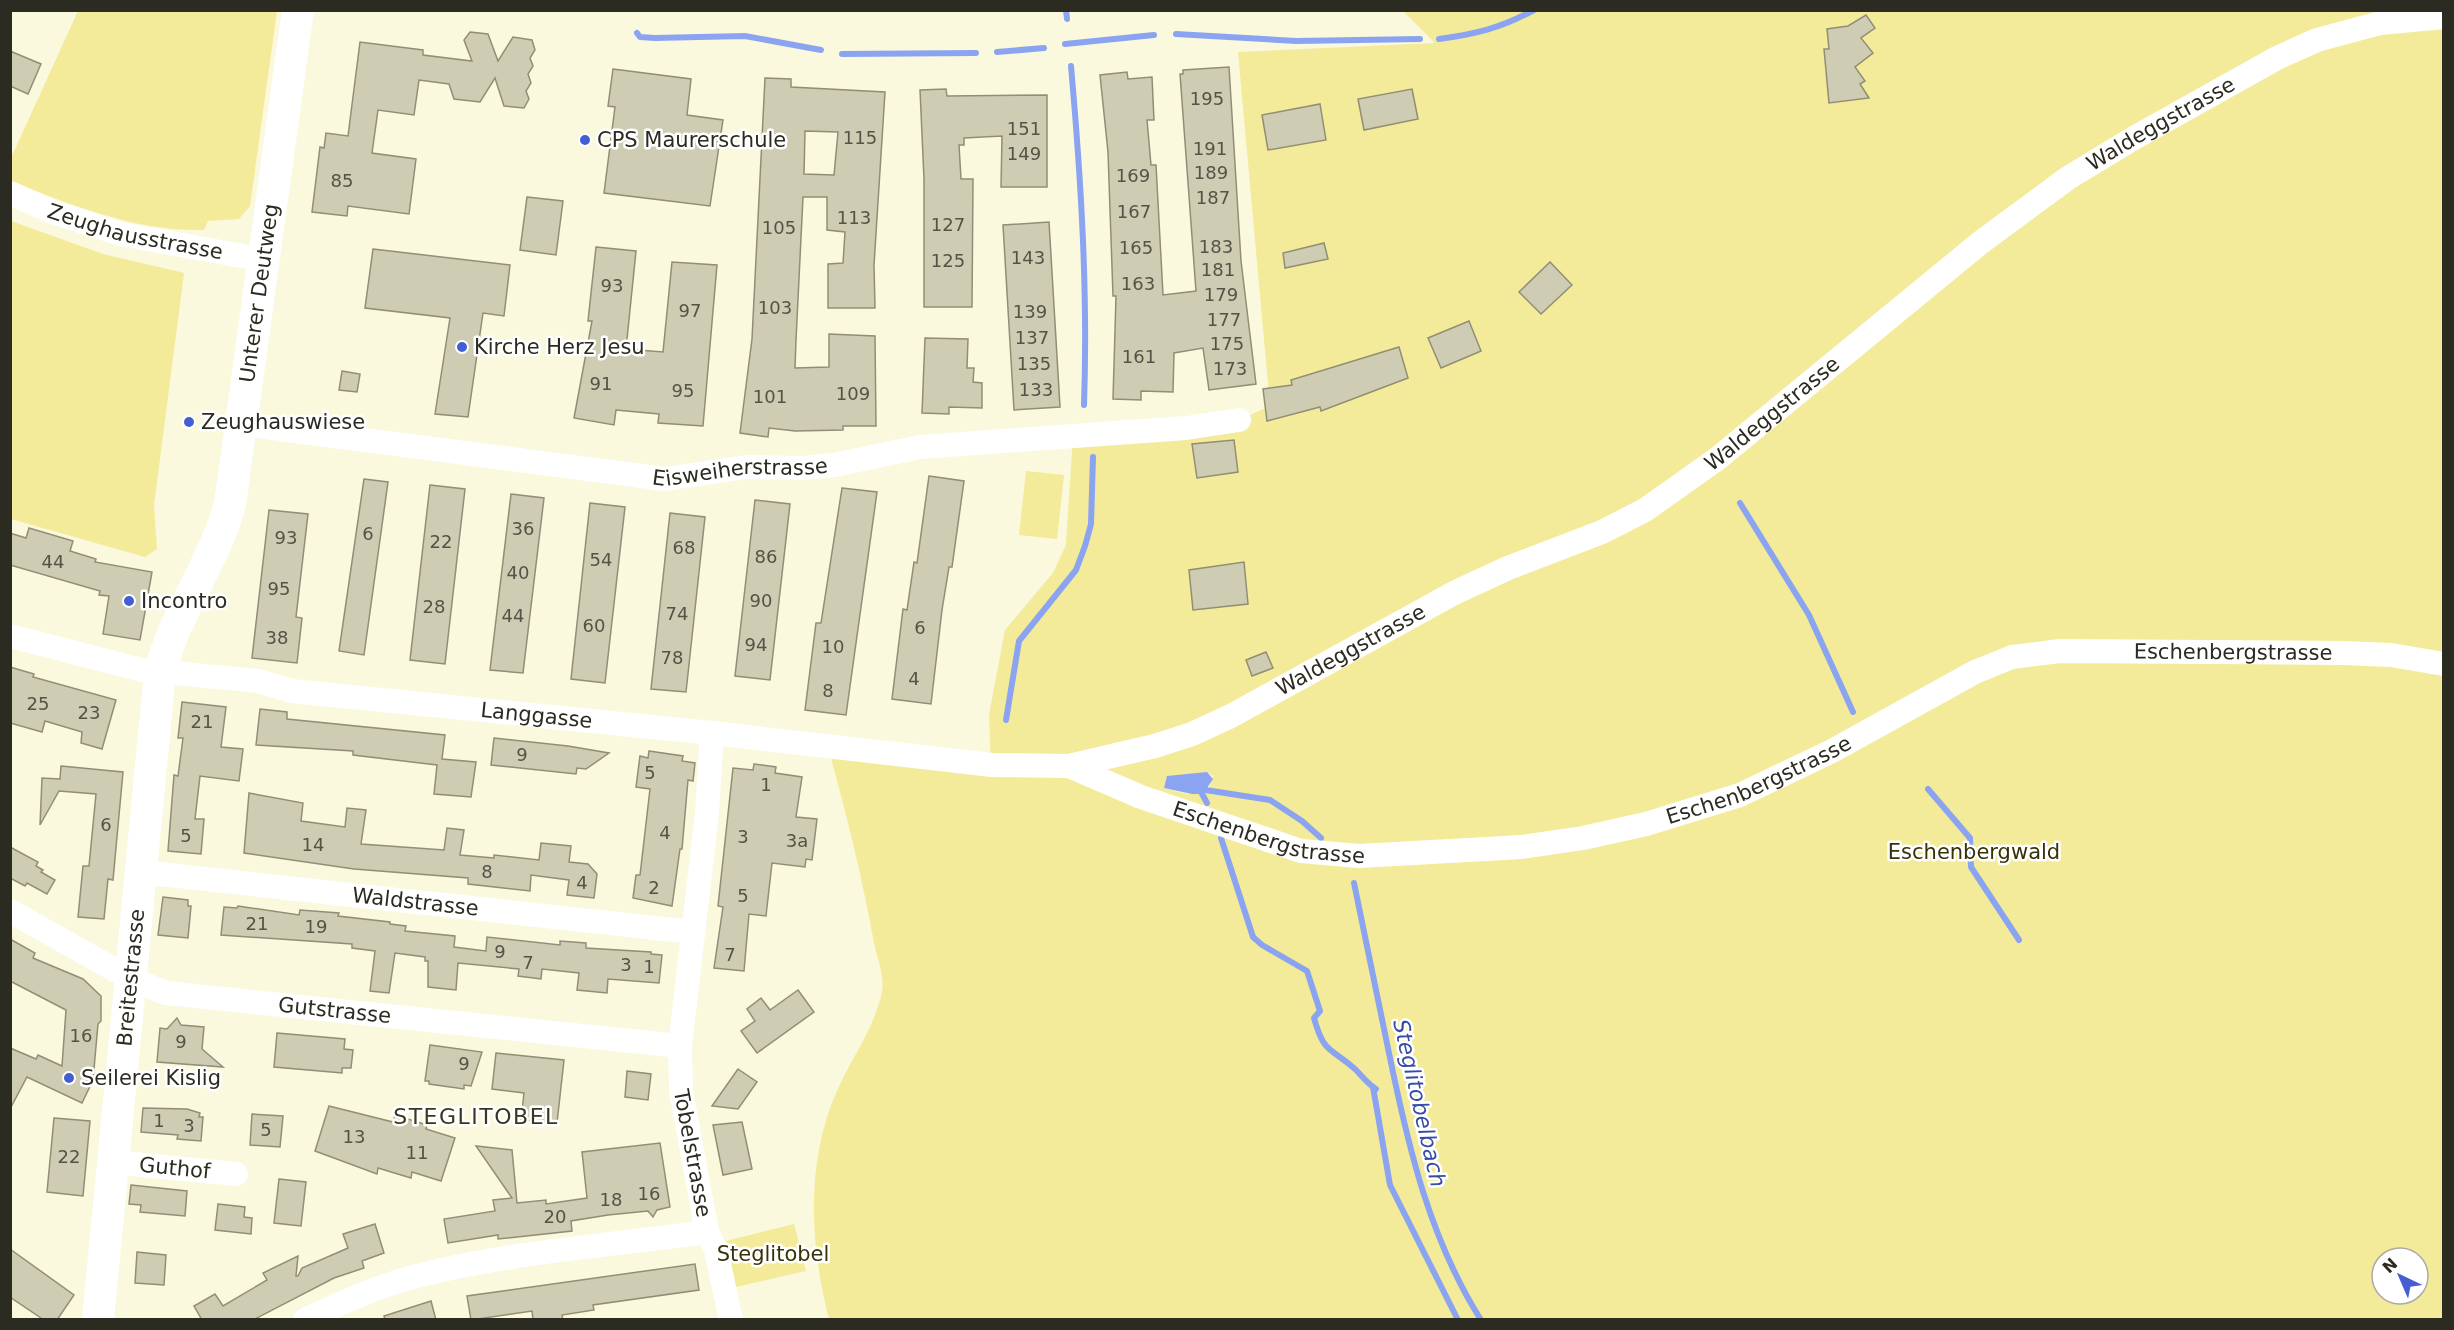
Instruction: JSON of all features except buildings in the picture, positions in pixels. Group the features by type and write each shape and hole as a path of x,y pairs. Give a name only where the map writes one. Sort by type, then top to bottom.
{"main road":[{"name":"Unterer Deutweg","path":"160,672 165,650 223,529 230,504 298,10"},
{"name":"Breitestrasse","path":"98,1320 160,672"}],"street":[{"name":"Waldeggstrasse","path":"1068,766 1155,746 1210,726 1454,593 1508,568 1624,521 1696,475 1980,243 2093,162 2306,45 2331,35 2371,25 2444,17"},
{"name":"Zeughausstrasse","path":"10,193 53,212 121,234 264,260"},
{"name":"Eisweiherstrasse","path":"242,424 665,478 746,467 803,468 834,465 920,447 1186,428 1239,420"},
{"name":"Langgasse","path":"10,636 104,661 160,672 258,681 292,691 712,733 992,765 1068,766"},
{"name":"Eschenbergstrasse","path":"1068,766 1141,797 1301,851 1359,856 1502,849 1601,834 1696,810 1740,795 1854,740 1965,676 2023,655 2060,651 2344,653 2391,655 2444,664"},
{"name":"Tobelstrasse","path":"305,1320 353,1298 415,1276 479,1263 707,1232 681,1091 680,1046 707,813 712,733"},
{"name":"Waldstrasse","path":"141,872 692,932"},
{"name":"Gutstrasse","path":"10,911 131,979 166,993 680,1046"},
{"name":"Guthof","path":"113,1162 236,1174"},
{"path":"707,1232 716,1250 731,1320"}],"green space":[{"name":"Eschenbergwald","path":"1402,10 2443,11 2443,1319 829,1319 815,1234 815,1176 827,1118 837,1091 874,1018 883,986 859,869 828,748 991,765 989,715 1005,630 1053,573 1066,545 1073,436 1239,420 1270,406 1238,52 1435,43","holes":["1207,772 1213,776 1208,790 1203,794 1187,794 1164,788 1173,777"]},
{"path":"78,11 277,11 250,206 239,219 208,221 204,230 154,227 81,208 11,181 11,158"},
{"name":"Zeughauswiese","path":"11,221 103,254 184,273 154,505 157,549 145,557 11,519"},
{"path":"1026,471 1064,475 1057,539 1019,535"},
{"name":"Steglitobel","path":"794,1224 806,1271 736,1287 726,1241"}],"water":[{"path":"1207,772 1213,779 1203,794 1164,788 1167,776"}],"waterway":[{"path":"1066,10 1067,19"},
{"path":"1439,39 1488,29 1534,10"},
{"path":"637,33 640,37 655,38 745,36 821,50"},
{"path":"1176,34 1296,41 1420,39"},
{"path":"1065,44 1154,35"},
{"path":"997,52 1044,48"},
{"path":"842,54 976,53"},
{"path":"1071,66 1083,236 1084,405"},
{"path":"1006,720 1019,641 1076,570 1085,546 1091,524 1093,457"},
{"path":"1740,503 1809,615 1853,712"},
{"name":"Steglitobelbach","path":"1199,789 1270,800 1302,821 1321,838"},
{"path":"1928,789 1970,838 1971,867 2019,940"},
{"path":"1200,790 1207,803"},
{"path":"1221,838 1253,937 1262,945 1307,971 1320,1011 1314,1018 1321,1038 1329,1049 1376,1089"},
{"name":"Steglitobelbach","path":"1354,883 1397,1092 1423,1193 1448,1258 1481,1320"},
{"path":"1373,1087 1390,1185 1458,1320"}],"place":[{"name":"CPS Maurerschule","path":"585,140"},
{"name":"Kirche Herz Jesu","path":"462,347"},
{"name":"Zeughauswiese","path":"189,422"},
{"name":"Incontro","path":"129,601"},
{"name":"Seilerei Kislig","path":"69,1078"}],"district":[{"name":"STEGLITOBEL","path":"476,1116"}]}
